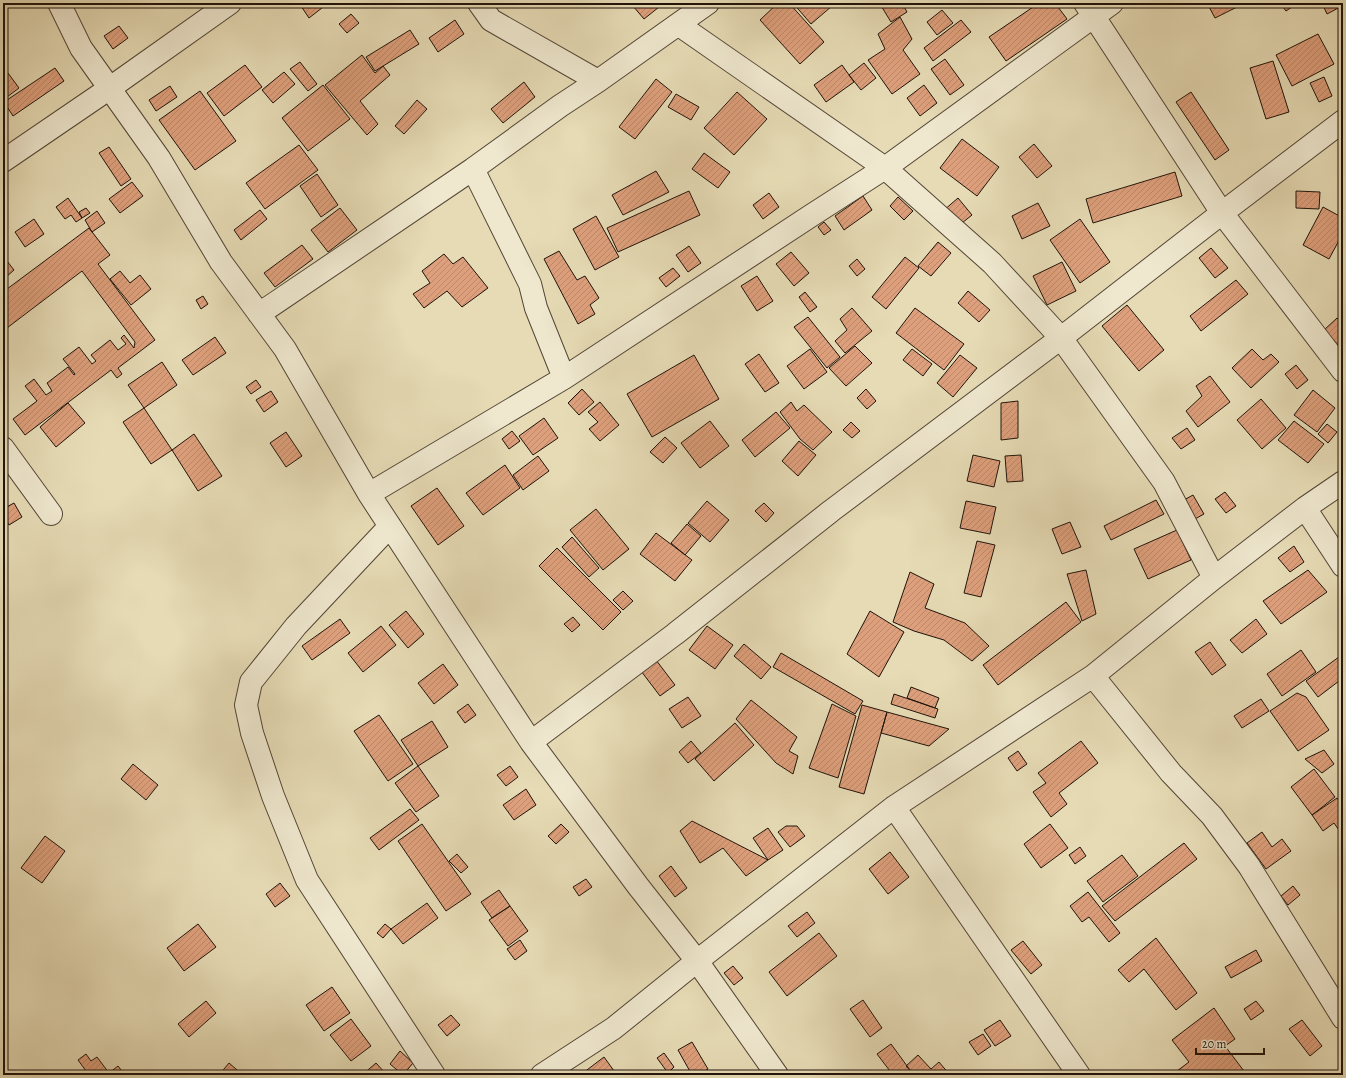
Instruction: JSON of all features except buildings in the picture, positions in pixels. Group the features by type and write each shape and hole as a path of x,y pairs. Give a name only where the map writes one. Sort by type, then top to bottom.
{"street":[{"path":"59,3 82,48 159,158 221,262 285,349 369,494 531,742 638,886 697,961 777,1075"},
{"path":"3,161 110,88 230,3"},
{"path":"479,3 492,20 598,81"},
{"path":"259,314 473,169 560,106 679,25 708,3"},
{"path":"369,494 564,378 885,168 1089,10 1112,3"},
{"path":"1089,10 1222,213 1343,371"},
{"path":"679,25 885,168 992,263 1061,338 1164,482 1214,578"},
{"path":"531,742 676,634 831,511 1061,338 1343,121"},
{"path":"473,169 530,284 536,308 564,378"},
{"path":"3,448 51,514"},
{"path":"542,1075 614,1028 894,807 1093,676 1214,578 1305,508 1343,482"},
{"path":"1305,508 1343,566"},
{"path":"390,526 296,626 251,682 246,705 252,733 272,796 307,880 434,1075"},
{"path":"1093,676 1171,773 1212,816 1244,860 1343,1018"},
{"path":"894,807 1079,1075"}]}
